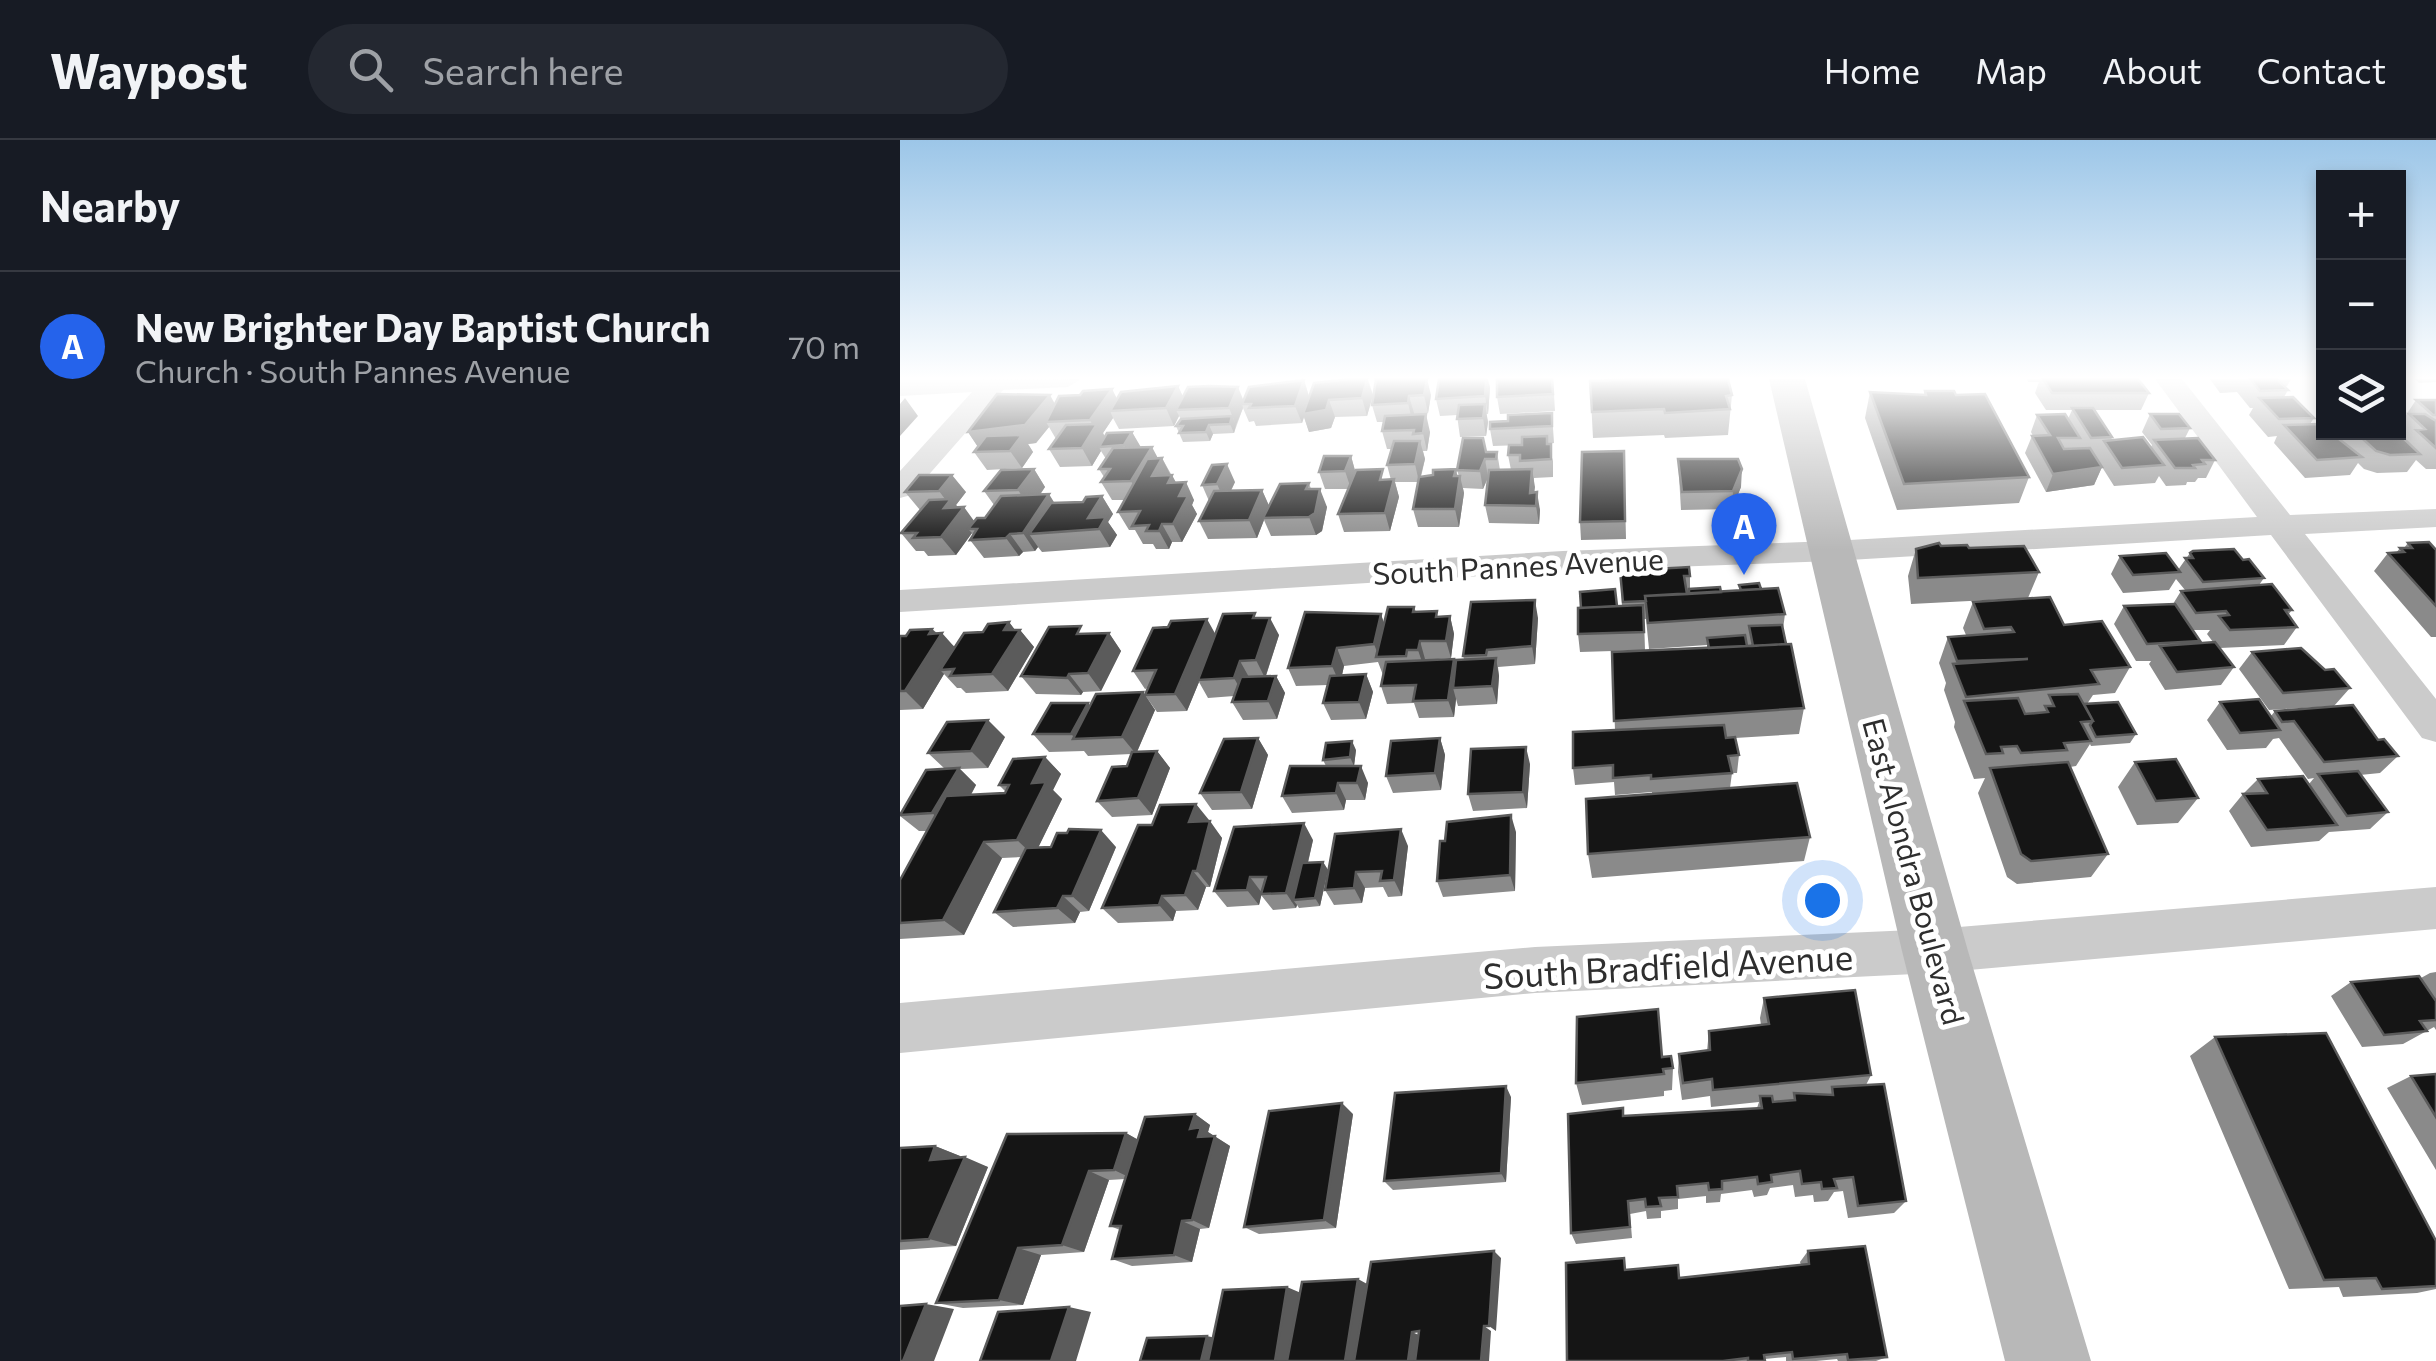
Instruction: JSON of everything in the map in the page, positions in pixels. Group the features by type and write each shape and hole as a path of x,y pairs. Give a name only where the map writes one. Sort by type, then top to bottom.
{"main road":[{"name":"East Alondra Boulevard","path":"1802,436 1935,951 2048,1361"}],"street":[{"path":"900,489 947,436"},
{"path":"2212,436 2436,727"},
{"name":"South Pannes Avenue","path":"900,601 1562,561 1832,552 2050,536 2436,518"},
{"name":"South Bradfield Avenue","path":"900,1028 1534,970 1935,951 2436,908"}],"building":[{"path":"986,436 1021,436 1010,451 974,452"},
{"path":"1058,436 1090,436 1082,448 1049,449"},
{"path":"1105,436 1130,436 1124,445 1099,447"},
{"path":"1547,436 1551,459 1520,461 1520,455 1508,455 1509,445 1522,445 1522,437"},
{"path":"1886,436 2007,436 2029,477 1904,484"},
{"path":"2032,436 2079,436 2058,438 2064,449 2090,448 2102,467 2053,474"},
{"path":"2294,436 2340,440 2362,457 2317,460"},
{"path":"2423,436 2436,436 2436,448"},
{"path":"2143,437 2164,465 2122,468 2104,441"},
{"path":"1463,438 1483,438 1486,452 1497,452 1496,459 1485,459 1480,471 1457,470"},
{"path":"2198,438 2215,460 2202,460 2205,464 2193,465 2195,468 2175,468 2154,440"},
{"path":"2364,440 2405,440 2420,454 2390,455 2376,451"},
{"path":"1394,441 1420,441 1415,464 1387,465"},
{"path":"1152,447 1131,481 1101,482 1110,469 1099,469 1113,448"},
{"path":"1624,451 1625,521 1580,522 1582,452"},
{"path":"1324,456 1351,456 1345,471 1319,472"},
{"path":"1162,458 1152,476 1172,475 1168,483 1186,482 1179,496 1188,496 1173,524 1162,524 1159,531 1146,531 1149,525 1132,526 1140,511 1118,512 1147,459"},
{"path":"1678,459 1738,459 1742,469 1733,491 1682,492"},
{"path":"1227,464 1217,484 1202,485 1212,465"},
{"path":"1034,469 1018,490 984,491 1001,470"},
{"path":"1383,469 1380,480 1394,479 1385,513 1338,514 1356,470"},
{"path":"1456,469 1454,476 1460,476 1455,509 1413,509 1419,477 1433,475 1433,470"},
{"path":"1532,469 1530,493 1537,492 1536,506 1485,505 1489,470"},
{"path":"919,475 952,475 939,491 905,492"},
{"path":"1309,483 1306,489 1320,489 1315,513 1309,517 1263,518 1280,484"},
{"path":"1262,490 1249,520 1199,521 1214,491"},
{"path":"1049,494 1023,533 970,540 977,529 968,529 977,518 985,518 1001,496"},
{"path":"1102,496 1088,518 1106,517 1099,529 1029,534 1051,503 1083,502 1086,497"},
{"path":"951,499 944,508 964,507 941,537 913,538 917,533 901,533 929,500"},
{"path":"2429,542 2436,550 2436,606 2388,553 2412,548 2408,543"},
{"path":"1939,543 1969,548 2024,546 2039,572 1918,578 1916,549"},
{"path":"2234,549 2243,560 2249,559 2264,578 2203,582 2185,558 2193,558 2193,551"},
{"path":"2166,553 2180,572 2133,575 2120,556"},
{"path":"1689,567 1690,576 1684,576 1687,594 1645,596 1646,601 1623,602 1620,571"},
{"path":"1759,583 1761,589 1741,590 1739,585"},
{"path":"2272,584 2292,610 2285,610 2297,627 2230,630 2219,616 2229,615 2226,611 2196,613 2181,591"},
{"path":"1720,587 1721,592 1689,594 1689,589"},
{"path":"1778,588 1785,614 1648,623 1645,596"},
{"path":"1615,589 1617,606 1581,608 1580,592"},
{"path":"2050,597 2064,625 2102,621 2130,667 2091,670 2099,684 1966,697 1953,664 2028,659 1957,661 1948,637 2014,632 2011,627 1984,629 1973,602"},
{"path":"1535,600 1532,646 1463,656 1471,602"},
{"path":"2175,604 2200,641 2147,644 2124,606"},
{"path":"1643,605 1644,632 1578,634 1578,608"},
{"path":"1388,607 1414,607 1413,612 1437,611 1436,617 1450,616 1446,641 1420,641 1418,650 1407,650 1406,656 1376,657"},
{"path":"1305,612 1381,614 1374,644 1337,648 1332,666 1288,668"},
{"path":"1255,613 1253,618 1270,618 1256,660 1240,661 1234,678 1198,680 1223,614"},
{"path":"1207,619 1175,694 1145,695 1156,670 1133,671 1153,628 1168,627 1171,621"},
{"path":"1009,622 1004,630 1020,630 992,674 950,676 954,669 940,670 964,633 983,632 988,624"},
{"path":"1782,625 1786,644 1753,646 1749,626"},
{"path":"1081,626 1077,634 1109,633 1088,673 1069,674 1067,678 1021,676 1049,627"},
{"path":"932,629 929,634 942,633 905,691 900,691 900,636 906,636 910,630"},
{"path":"1745,635 1747,646 1709,648 1707,638"},
{"path":"2215,642 2234,667 2177,672 2160,646"},
{"path":"1791,644 1804,708 1614,721 1612,652"},
{"path":"2301,648 2325,670 2334,669 2350,688 2283,693 2252,652"},
{"path":"1496,658 1492,686 1453,688 1456,660"},
{"path":"1454,659 1448,700 1413,701 1416,685 1381,686 1386,662"},
{"path":"1366,674 1359,702 1323,703 1330,676"},
{"path":"1276,676 1268,701 1232,702 1241,677"},
{"path":"1143,692 1122,737 1073,739 1096,694"},
{"path":"2078,694 2093,721 2081,722 2091,741 2064,743 2067,750 2021,753 2017,746 2001,747 2003,753 1986,754 1964,701 2018,698 2025,714 2048,712 2045,706 2054,706 2049,695"},
{"path":"2259,699 2280,730 2240,733 2220,702"},
{"path":"2118,702 2136,734 2096,737 2084,704"},
{"path":"1051,703 1088,703 1071,734 1033,734"},
{"path":"2353,705 2378,740 2384,739 2398,756 2324,762 2294,721 2282,722 2275,711"},
{"path":"988,720 971,751 928,753 947,722"},
{"path":"1724,725 1726,738 1735,737 1739,755 1728,756 1732,773 1613,778 1613,765 1573,768 1573,732"},
{"path":"1258,738 1241,792 1200,793 1224,739"},
{"path":"1440,738 1435,773 1386,776 1391,741"},
{"path":"1352,741 1350,757 1323,760 1326,743"},
{"path":"1526,747 1523,792 1468,794 1471,749"},
{"path":"1157,751 1138,798 1097,801 1112,767 1127,766 1132,752"},
{"path":"1045,757 1032,783 1046,782 1017,840 984,842 943,920 900,923 900,880 946,796 1005,793 1009,785 999,785 1013,759"},
{"path":"2176,759 2198,798 2156,801 2135,762"},
{"path":"2068,762 2108,854 2031,861 2021,854 1990,768"},
{"path":"1290,766 1361,766 1357,783 1338,783 1336,793 1282,796"},
{"path":"959,768 932,813 900,815 926,770"},
{"path":"2358,771 2388,812 2347,816 2318,774"},
{"path":"2303,776 2337,825 2267,830 2243,794 2267,793 2258,779"},
{"path":"1797,783 1810,837 1588,854 1586,799"},
{"path":"1196,804 1189,822 1210,821 1197,871 1193,871 1185,895 1162,896 1159,905 1102,908 1138,825 1152,825 1160,805"},
{"path":"1511,815 1510,875 1437,881 1440,841 1445,841 1447,822"},
{"path":"1304,823 1286,893 1261,894 1266,877 1250,877 1247,890 1214,891 1234,827"},
{"path":"1069,829 1101,830 1072,896 1063,896 1057,908 994,912 1026,848 1051,847 1057,833 1067,833"},
{"path":"1401,829 1394,880 1380,881 1382,871 1356,872 1354,888 1325,890 1335,834"},
{"path":"1323,862 1315,898 1293,900 1302,863"},
{"path":"2419,976 2436,1001 2436,1020 2420,1021 2427,1031 2384,1035 2351,982"},
{"path":"1855,990 1871,1075 1713,1090 1712,1079 1683,1083 1679,1054 1710,1050 1709,1031 1769,1024 1764,998"},
{"path":"1658,1009 1662,1057 1671,1056 1673,1068 1663,1069 1664,1074 1576,1083 1577,1017"},
{"path":"2326,1033 2436,1241 2436,1286 2382,1289 2376,1278 2324,1280 2215,1037"},
{"path":"2436,1074 2436,1117 2411,1076"},
{"path":"1884,1084 1906,1201 1858,1206 1853,1177 1834,1179 1837,1188 1822,1189 1821,1182 1802,1184 1800,1171 1771,1175 1772,1182 1758,1184 1757,1177 1722,1181 1722,1189 1709,1190 1708,1183 1677,1186 1678,1197 1659,1198 1661,1206 1646,1207 1645,1199 1628,1201 1630,1227 1571,1233 1568,1114 1623,1108 1623,1116 1762,1108 1760,1096 1772,1096 1773,1102 1795,1100 1794,1093 1833,1095 1832,1087"},
{"path":"1506,1086 1501,1173 1384,1181 1395,1093"},
{"path":"1342,1103 1324,1220 1244,1227 1269,1111"},
{"path":"1195,1114 1190,1129 1201,1127 1198,1137 1215,1136 1192,1220 1182,1221 1174,1255 1112,1259 1121,1226 1110,1226 1145,1117"},
{"path":"1126,1133 1114,1170 1089,1171 1062,1245 1018,1248 999,1300 936,1303 1007,1134"},
{"path":"935,1146 930,1160 965,1157 929,1239 900,1241 900,1148"},
{"path":"1865,1246 1887,1357 1848,1360 1847,1354 1793,1359 1792,1352 1764,1355 1765,1361 1567,1361 1566,1263 1624,1258 1625,1270 1678,1265 1679,1278 1809,1264 1808,1251"},
{"path":"1494,1251 1489,1326 1484,1326 1481,1361 1415,1361 1419,1331 1412,1332 1408,1361 1354,1361 1371,1262"},
{"path":"1358,1279 1345,1361 1287,1361 1302,1282"},
{"path":"1287,1287 1275,1361 1208,1361 1223,1290"},
{"path":"926,1304 903,1361 900,1361 900,1306"},
{"path":"1069,1307 1051,1361 980,1361 998,1312"},
{"path":"1207,1336 1201,1361 1140,1361 1147,1338"}],"place":[{"name":"New Brighter Day Baptist Church","path":"1744,575"}]}
